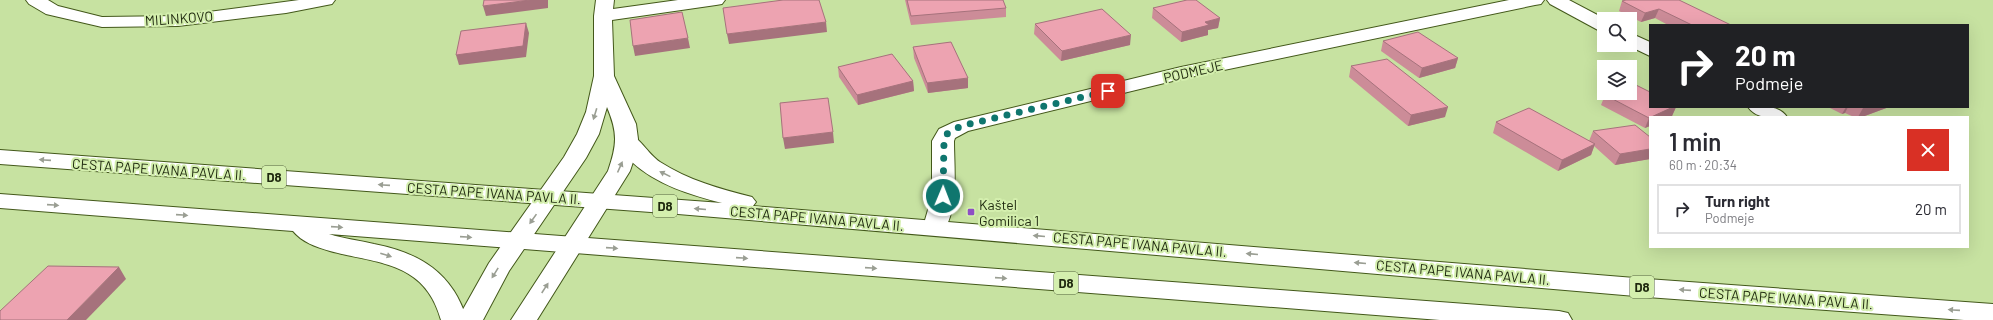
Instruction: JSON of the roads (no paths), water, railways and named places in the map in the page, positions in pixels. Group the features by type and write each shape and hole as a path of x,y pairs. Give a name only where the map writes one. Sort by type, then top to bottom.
{"main road":[{"name":"MILINKOVO","path":"35,0 52,10 102,22 178,21 286,8 326,0"},
{"path":"470,320 479,301 498,269 575,158 588,134 596,112 604,76 604,8 716,0"},
{"name":"PODMEJE","path":"935,227 943,196 944,141 947,134 961,126 1181,74 1535,0"},
{"path":"1556,0 1597,22"},
{"path":"1637,43 1649,49"},
{"path":"524,320 619,171 626,153 626,124 621,110 604,76"},
{"path":"1760,108 1775,116"},
{"path":"627,139 639,156 659,171 690,185 781,215"},
{"name":"CESTA PAPE IVANA PAVLA II.","path":"0,157 935,227 1647,288 1993,313"},
{"name":"D8","path":"0,201 1559,320"},
{"path":"298,224 315,238 344,247 377,252 403,260 420,270 438,286 447,300 454,320"}],"place":[{"name":"Kaštel Gomilica 1","path":"971,212"}]}
